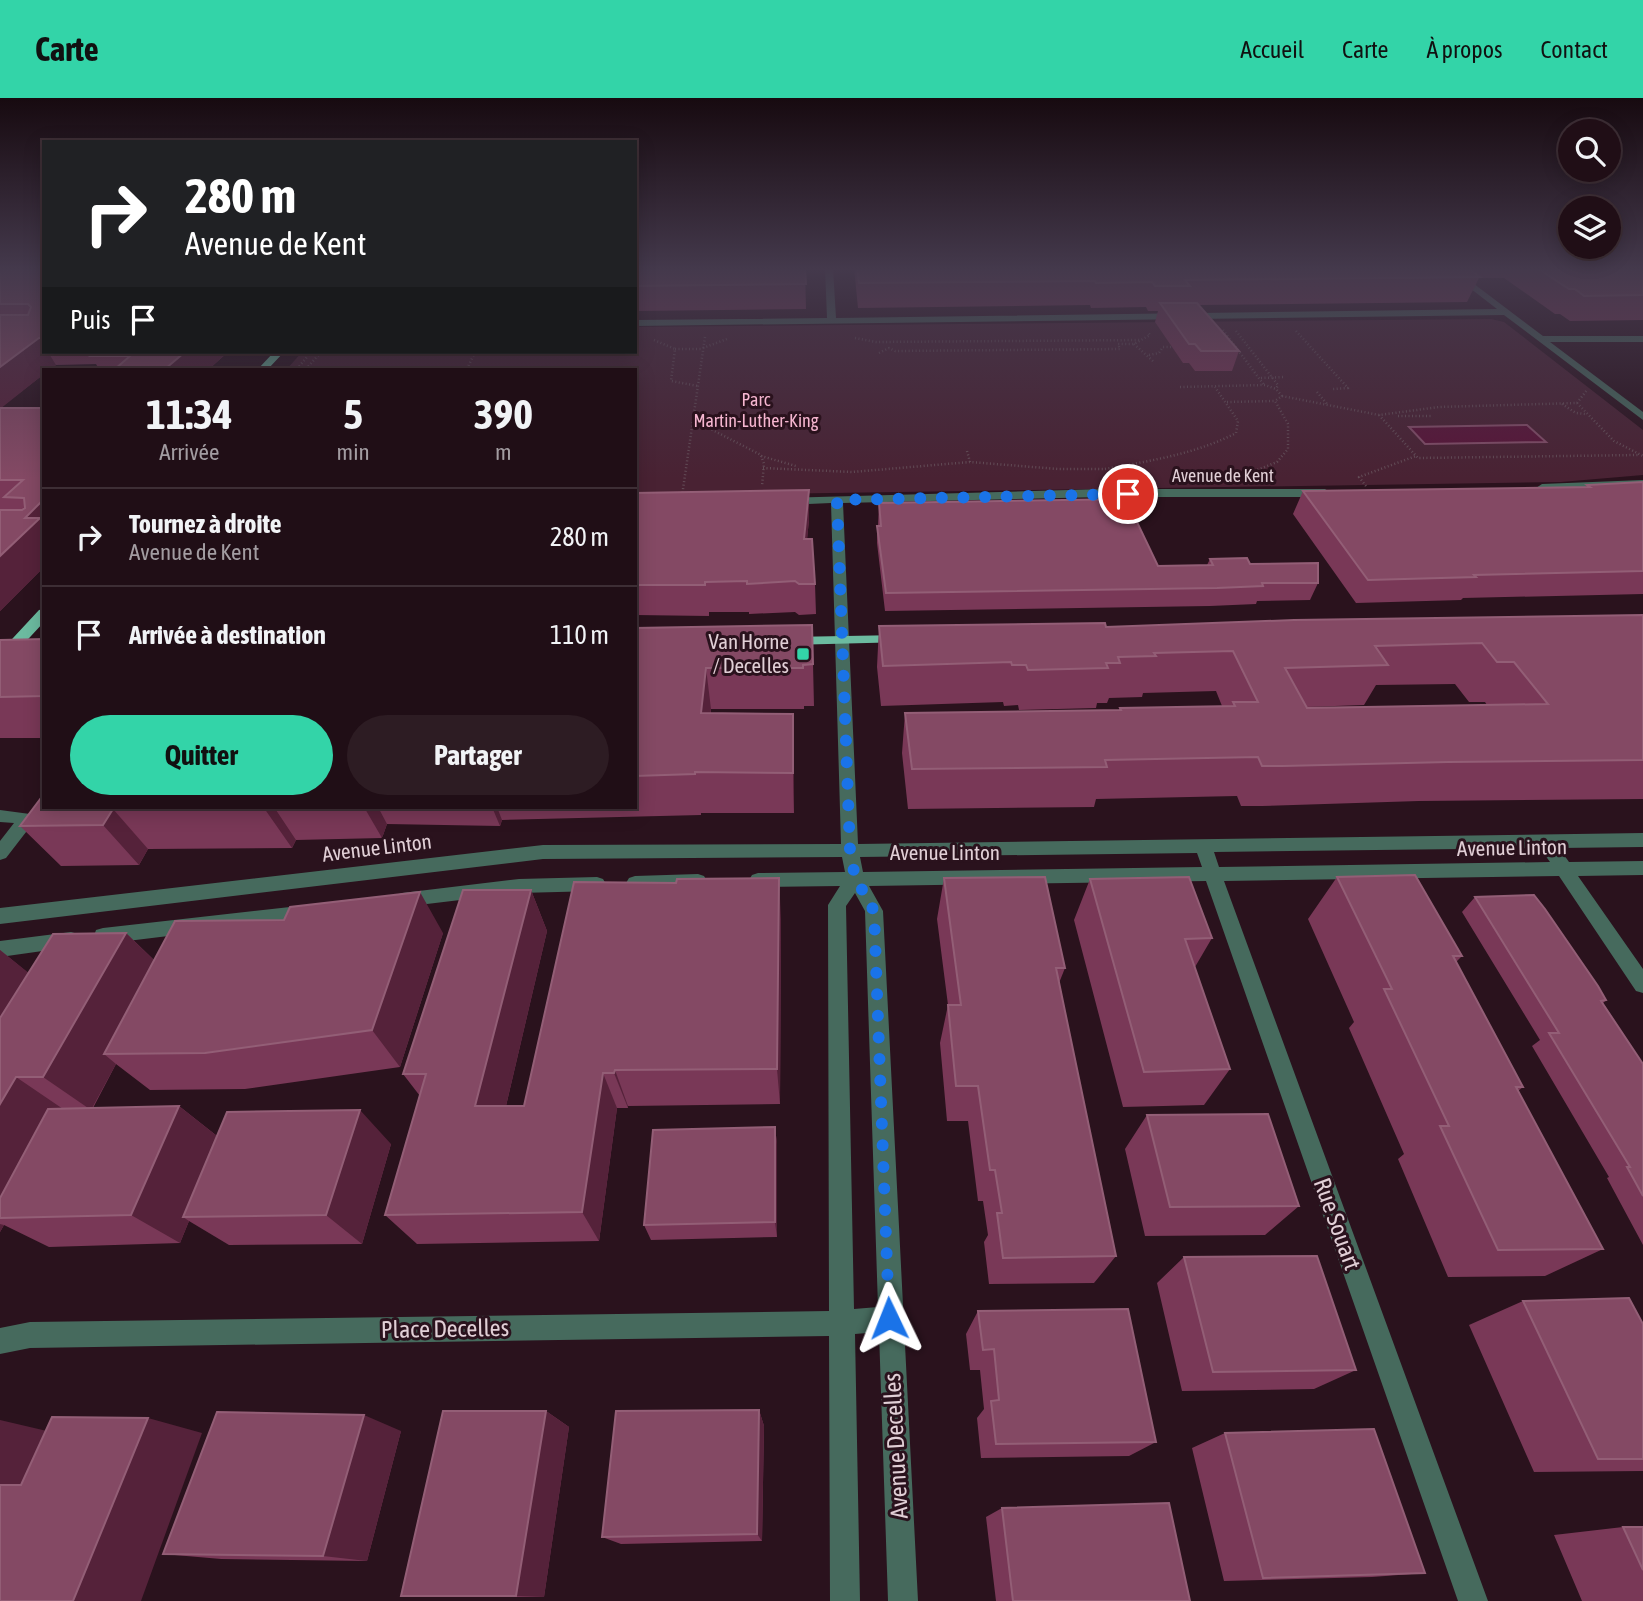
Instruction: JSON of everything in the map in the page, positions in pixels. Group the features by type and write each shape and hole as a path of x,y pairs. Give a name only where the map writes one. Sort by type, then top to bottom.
{"main road":[{"path":"264,368 277,354"},
{"path":"2,658 42,615"},
{"path":"773,641 919,639"},
{"path":"2,658 26,655"}],"street":[{"path":"1541,339 1643,340"},
{"path":"1541,339 1643,417"},
{"path":"1534,488 1643,482"},
{"name":"Avenue de Kent","path":"778,501 1103,493 1344,493"},
{"name":"Avenue Decelles","path":"837,500 850,851 855,877 874,911 889,1318 904,1601"},
{"path":"0,816 24,818 24,823 0,853"},
{"name":"Avenue Linton","path":"0,916 543,852 850,851 1643,840"},
{"path":"1545,841 1643,985"},
{"name":"Rue Souart","path":"1202,846 1473,1601"},
{"name":"Avenue Linton","path":"382,903 519,886 729,880 1643,868"},
{"path":"845,1601 837,905 855,877"},
{"path":"0,949 328,909"},
{"name":"Place Decelles","path":"0,1341 44,1335 840,1323 889,1318"}],"path":[{"path":"681,502 704,338"},
{"path":"879,353 889,348 895,351 1121,349 1118,344 1134,344 1144,338"},
{"path":"1229,338 1265,385"},
{"path":"1241,338 1278,385 1276,388"},
{"path":"1303,338 1348,388 1333,388"},
{"path":"645,340 654,340 676,349 703,349"},
{"path":"876,342 1141,340"},
{"path":"1134,344 1154,362"},
{"path":"1227,344 1237,349"},
{"path":"1149,355 1159,353 1164,347 1171,347"},
{"path":"676,349 671,381 698,386"},
{"path":"1231,349 1237,349"},
{"path":"298,368 309,354"},
{"path":"307,368 319,354"},
{"path":"1260,378 1283,377"},
{"path":"1180,387 1265,385 1276,388 1282,396 1378,415 1431,415"},
{"path":"763,468 852,472 970,462 1058,469 1105,469 1136,465 1228,438 1236,433 1238,426 1214,386"},
{"path":"1394,414 1438,407 1577,403 1591,388"},
{"path":"1317,392 1327,404"},
{"path":"1226,402 1275,401 1282,396"},
{"path":"1239,476 1269,466 1285,455 1290,442 1289,425 1285,413 1275,401"},
{"path":"1577,403 1614,441 1641,455"},
{"path":"1561,404 1576,413 1586,414"},
{"path":"1378,415 1418,458 1641,455"},
{"path":"693,420 761,456 800,468"},
{"path":"967,451 970,462"},
{"path":"761,456 762,486"},
{"path":"1366,486 1359,477 1416,456"},
{"path":"1105,469 1108,480"}],"green space":[{"name":"Parc Martin-Luther-King","path":"637,338 1525,338 1643,430 1643,475 1561,482 637,496 637,368 288,368 300,354 637,354"}],"shaded area":[{"path":"1527,425 1546,442 1425,444 1409,427"}],"building":[{"path":"0,338 39,338 0,367"},
{"path":"1185,338 1228,338 1239,351 1201,351 1195,344 1189,344"},
{"path":"183,354 166,368 116,368 130,356 91,356"},
{"path":"0,408 42,408 42,501 25,518 40,518 0,556 0,510 25,508 24,498 4,497 23,480 0,480"},
{"path":"1643,482 1643,571 1368,580 1303,491 1590,487 1587,485"},
{"path":"809,490 804,539 812,539 815,584 799,584 795,581 747,584 747,581 705,582 705,585 637,585 637,493"},
{"path":"1126,499 1158,566 1213,565 1210,559 1247,558 1250,564 1318,563 1318,583 1262,583 1263,586 1217,588 886,593 877,526 881,526 879,503"},
{"path":"1643,615 1643,760 1262,766 1258,757 1105,760 1107,767 912,769 905,713 1121,710 1120,708 1235,706 1233,702 1258,702 1233,651 1154,653 1156,656 1118,657 1120,663 1106,663 1108,668 1028,670 1026,665 1012,665 1011,662 883,666 879,626 1105,623 1106,627 1294,620","holes":["1482,643 1497,662 1514,662 1548,704 1307,708 1285,668 1388,665 1375,646"]},
{"path":"812,625 813,664 803,665 803,668 706,668 701,713 793,714 793,773 695,772 637,776 637,628"},
{"path":"42,639 42,696 0,697 0,640"},
{"path":"42,797 42,809 113,809 103,825 20,826"},
{"path":"1415,875 1462,956 1453,956 1523,1087 1516,1087 1603,1249 1498,1250 1440,1126 1449,1126 1384,989 1392,989 1337,877"},
{"path":"1045,877 1065,968 1056,968 1116,1256 1003,1258 997,1213 1002,1213 995,1170 990,1170 978,1086 956,1086 948,1005 961,1005 944,878"},
{"path":"1189,877 1212,938 1185,939 1230,1069 1144,1072 1090,879"},
{"path":"779,878 777,1069 615,1070 614,1073 603,1073 582,1212 385,1215 426,1074 403,1074 463,890 531,890 475,1106 524,1106 574,882 676,883 677,879"},
{"path":"420,892 372,1030 205,1053 104,1054 175,921 284,920 290,907"},
{"path":"1534,895 1598,986 1606,1000 1601,1001 1643,1064 1643,1196 1627,1167 1630,1167 1549,1033 1559,1033 1475,897"},
{"path":"126,933 43,1077 16,1077 0,1104 0,1018 53,934"},
{"path":"179,1106 131,1215 0,1218 0,1198 48,1109"},
{"path":"360,1110 326,1215 183,1217 227,1112"},
{"path":"1268,1114 1299,1206 1170,1207 1147,1115"},
{"path":"775,1127 775,1222 644,1225 653,1130"},
{"path":"1317,1256 1356,1370 1213,1372 1184,1257"},
{"path":"1629,1298 1643,1324 1643,1459 1598,1459 1523,1301"},
{"path":"1128,1309 1156,1442 996,1444 991,1401 999,1400 994,1349 983,1350 978,1311"},
{"path":"759,1410 757,1534 602,1537 616,1411"},
{"path":"443,1411 546,1411 516,1596 401,1596"},
{"path":"217,1412 364,1415 323,1556 163,1554"},
{"path":"52,1417 148,1418 73,1601 0,1601 0,1485 21,1485"},
{"path":"1374,1429 1425,1573 1263,1578 1225,1433"},
{"path":"1169,1503 1190,1601 1013,1601 1002,1508"},
{"path":"1623,1527 1643,1527 1643,1570"}],"place":[{"name":"Van Horne / Decelles","path":"803,654"}],"route":[{"path":"889,1318 874,911 855,877 850,851 837,500 1128,494"}]}
